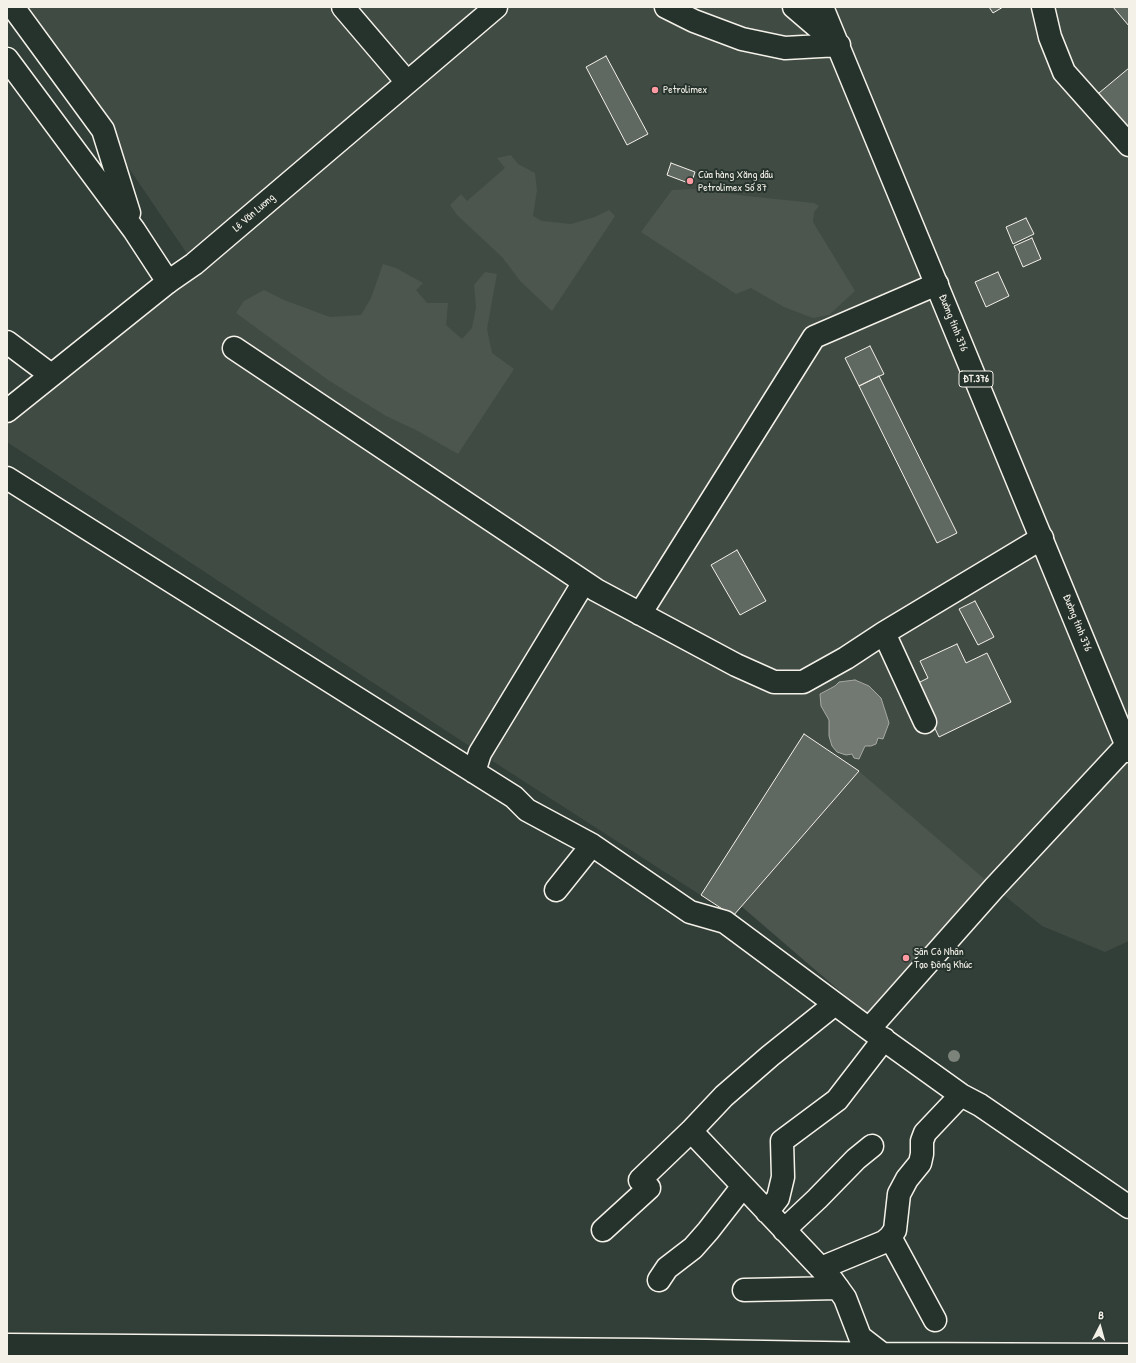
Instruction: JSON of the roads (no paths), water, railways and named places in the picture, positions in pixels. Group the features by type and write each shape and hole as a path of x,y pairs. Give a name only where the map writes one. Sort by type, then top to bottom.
{"street":[{"path":"14,7 103,130 134,230"},
{"path":"343,7 407,82"},
{"name":"Lê Văn Lương","path":"7,411 168,282 194,264 496,7"},
{"path":"666,7 694,21 742,39 786,48 838,45"},
{"path":"794,7 838,45"},
{"name":"Đường tỉnh 376","path":"822,7 1128,748"},
{"path":"1043,7 1050,37 1064,72 1129,146"},
{"path":"7,58 134,230 168,282"},
{"path":"640,614 814,337 937,284"},
{"path":"7,342 51,376"},
{"path":"234,348 584,582 640,614 736,665 774,682 803,682 846,658 884,633 1042,538"},
{"path":"7,478 514,797 527,810 592,845 690,912 725,922 835,1004 961,1094 1129,1207"},
{"path":"474,772 480,753 584,582"},
{"path":"884,633 925,722"},
{"path":"767,1212 778,1198 783,1177 782,1141 838,1100 877,1034 994,888 1128,748"},
{"path":"556,890 592,845"},
{"path":"603,1230 649,1188 640,1180 691,1131 724,1096 835,1004"},
{"path":"821,1268 884,1242 890,1237 895,1230 900,1194 907,1180 920,1162 922,1154 922,1141 926,1133 961,1094"},
{"path":"691,1131 821,1268 845,1298 860,1337 882,1354"},
{"path":"784,1230 856,1159 872,1146"},
{"path":"659,1280 667,1268 693,1248 743,1186"},
{"path":"890,1237 935,1320"},
{"path":"744,1290 838,1288"},
{"path":"7,1345 639,1350 882,1354 1129,1355"}],"place":[{"name":"Petrolimex","path":"655,90"},
{"name":"Cửa hàng Xăng dầu Petrolimex Số 87","path":"690,181"},
{"name":"Sân Cỏ Nhân Tạo Đông Khúc","path":"906,958"}]}
